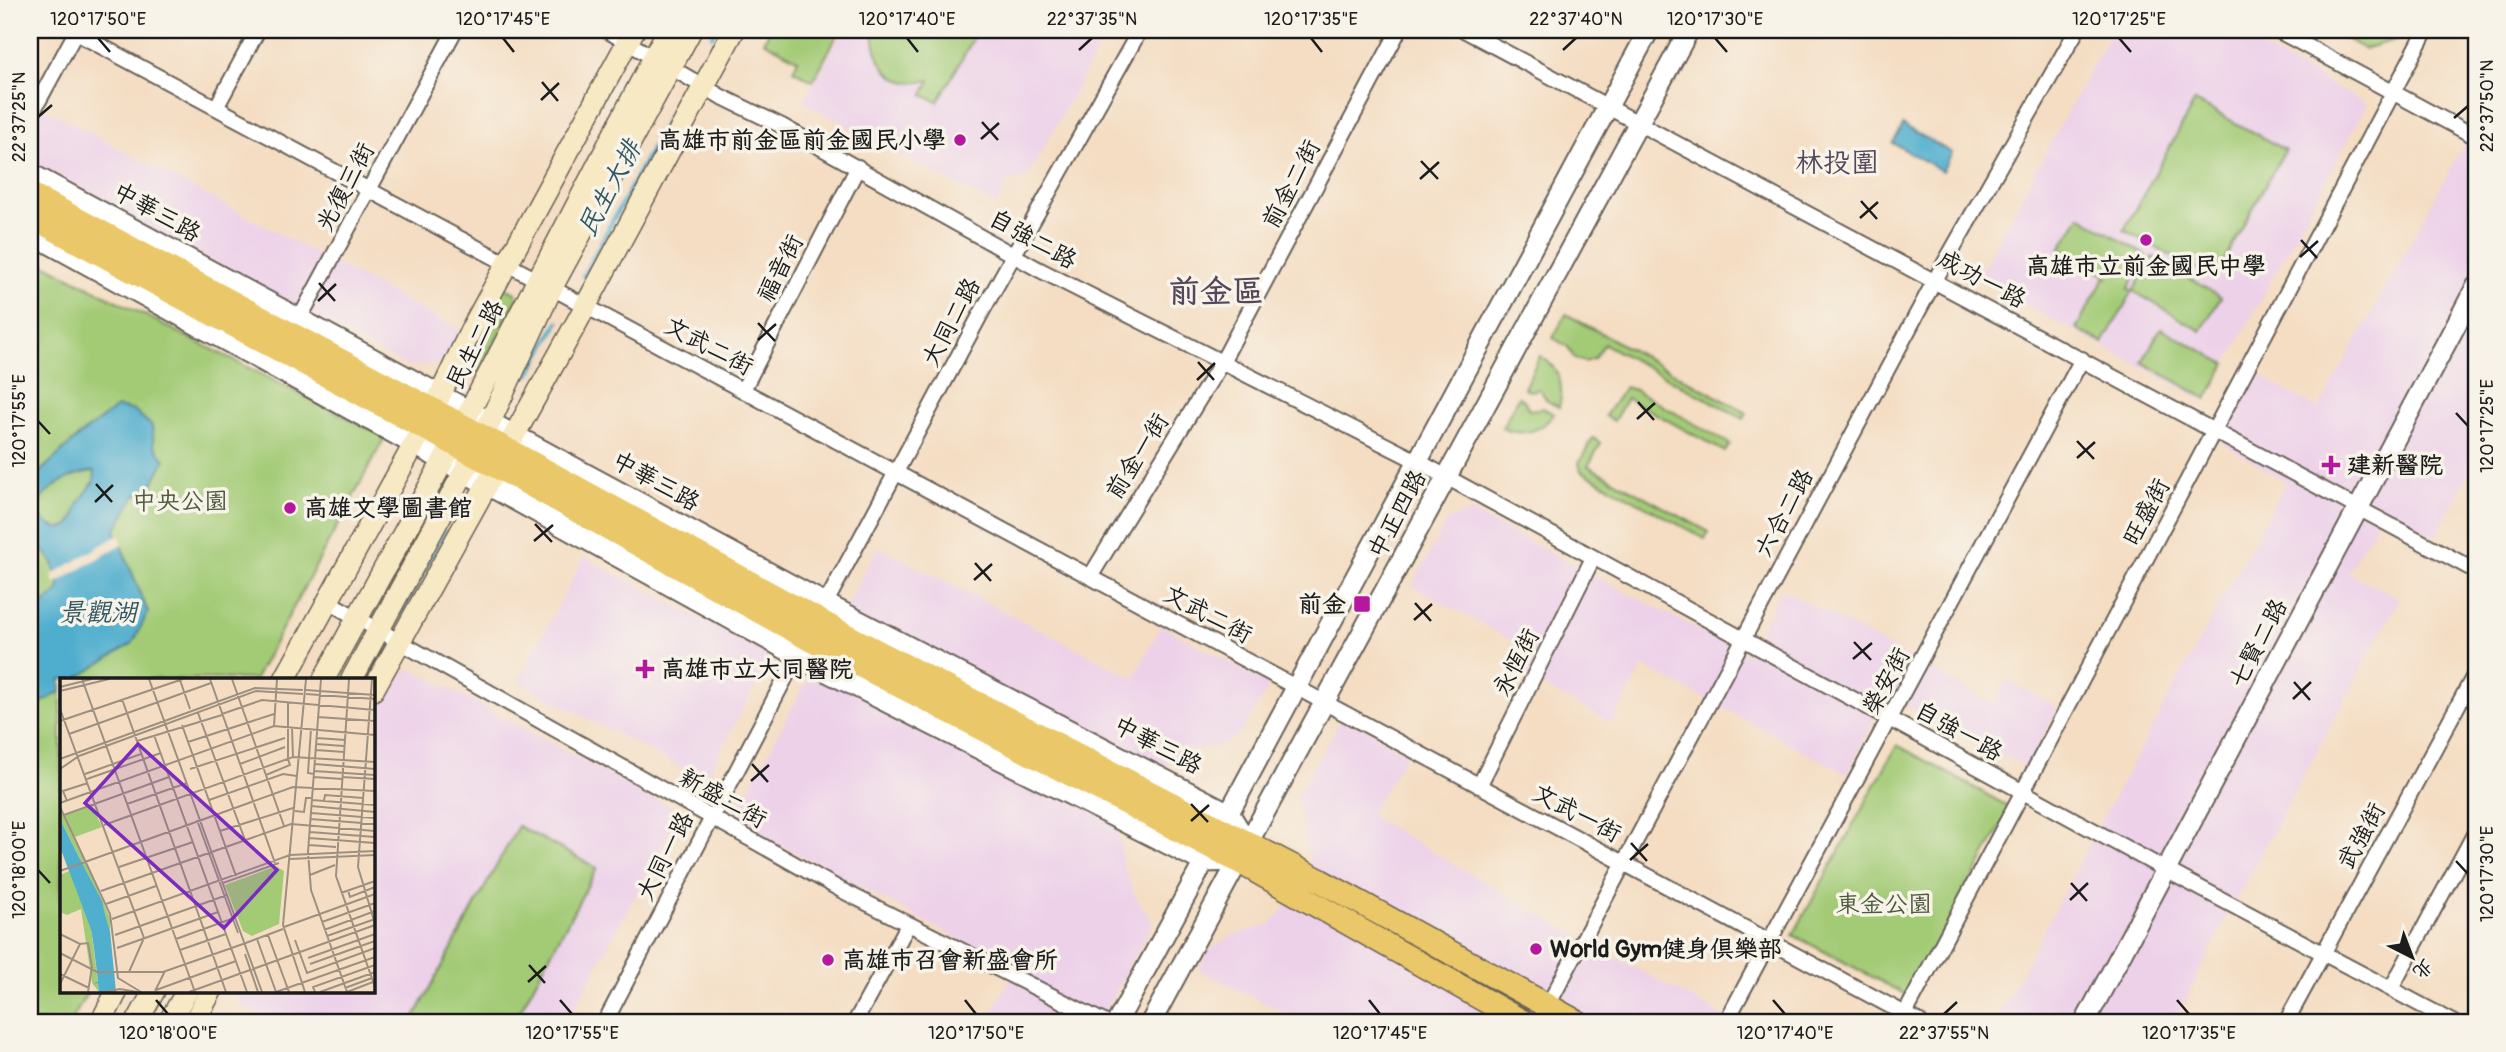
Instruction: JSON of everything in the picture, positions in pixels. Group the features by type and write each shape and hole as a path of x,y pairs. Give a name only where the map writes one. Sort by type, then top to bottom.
{"main road":[{"name":"民生二路","path":"663,61 668,30"},
{"name":"民生二路","path":"325,678 457,435 545,283 663,61 691,30"},
{"path":"374,688 586,305 734,30"},
{"path":"286,678 428,419 508,263 631,36"},
{"name":"中華三路","path":"30,194 287,343 811,629 1243,852 1543,1014 1577,1022"},
{"name":"中華三路","path":"30,216 287,343"},
{"name":"民生二路","path":"353,678 478,446 545,283"},
{"name":"中華三路","path":"1243,852 1523,1022"},
{"path":"102,1022 117,992"},
{"path":"136,1022 153,992"},
{"path":"169,1022 186,992"},
{"path":"194,1022 210,992"}],"street":[{"path":"216,106 258,30"},
{"name":"光復三街","path":"287,343 455,30"},
{"name":"自強二路","path":"606,30 631,36 663,61 704,85 1100,301 1223,360 1444,477"},
{"name":"大同二路","path":"811,629 1014,254 1140,30"},
{"name":"前金二街","path":"1223,360 1399,30"},
{"name":"成功一路","path":"1464,30 2476,571"},
{"name":"中正四路","path":"1117,1022 1649,30"},
{"name":"中正四路","path":"1151,1022 1444,477 1689,30"},
{"name":"六合二路","path":"1543,1014 1934,280 2077,30"},
{"path":"2277,30 2476,137"},
{"name":"旺盛街","path":"1905,1014 2426,30"},
{"path":"30,117 75,31"},
{"name":"文武二街","path":"75,31 1324,703"},
{"name":"福音街","path":"743,390 858,167"},
{"name":"中華三路","path":"30,173 287,343"},
{"name":"中華三路","path":"30,233 287,343 811,629 1243,852"},
{"name":"七賢二路","path":"2085,1022 2476,287"},
{"name":"榮安街","path":"1726,1022 1891,720 2082,359"},
{"name":"前金一街","path":"1090,577 1223,360"},
{"name":"自強一路","path":"1444,477 2166,870 2453,1022"},
{"name":"永恆街","path":"1479,786 1593,558"},
{"name":"新盛二街","path":"327,601 710,818 908,925 1104,1022"},
{"name":"大同一路","path":"605,1022 811,629"},
{"name":"武強街","path":"2286,1022 2476,672"},
{"name":"文武一街","path":"1324,703 1920,1022"},
{"path":"2391,989 2476,831"},
{"path":"855,1022 908,925"}],"shaded area":[{"name":"高雄市前金區前金國民小學","path":"843,30 1108,30 1028,177 1009,181 996,206 803,102"},
{"name":"高雄市立前金國民中學","path":"2112,30 2228,30 2367,104 2206,401 1977,279"},
{"path":"30,101 465,333 446,363 408,367 30,164"},
{"path":"2476,122 2476,460 2435,537 2383,511 2348,573 2400,598 2224,922 2175,1022 1996,1022 2107,810 2286,482 2220,442 2255,373 2319,409"},
{"path":"1471,512 1747,655 1782,589 1994,704 2006,680 2058,707 2028,768 1885,696 1847,774 1643,666 1612,723 1525,677 1536,654 1412,586 1447,520"},
{"path":"878,547 1134,678 1161,625 1270,685 1241,732 1226,744 1194,750 1170,762 1119,827 1122,861 1135,896 1153,923 1099,1022 987,1022 1015,969 744,826 736,813"},
{"name":"高雄市立大同醫院","path":"584,557 771,656 705,780 518,682"},
{"path":"412,669 680,812 567,1022 273,1022 243,1007 233,992 374,992 374,717 397,674"},
{"path":"1343,715 1407,754 1369,815 1591,944 1735,1022 1303,1022 1199,970 1210,949 1230,937 1269,925 1294,899 1310,860 1296,798"}],"green space":[{"path":"770,30 840,30 813,81 793,70 798,60 764,41"},
{"path":"873,30 978,30 938,102 923,95 930,80 906,81 888,72 878,54"},
{"path":"2330,30 2414,30 2412,35 2364,49"},
{"path":"2195,101 2285,150 2214,279 2124,230"},
{"path":"2080,216 2147,256 2128,289 2133,291 2103,343 2076,329 2105,277 2109,278 2060,249"},
{"name":"中央公園","path":"30,257 385,437 256,678 60,678 60,992 87,992 71,1022 30,1022"},
{"path":"2153,257 2221,297 2201,331 2133,291"},
{"path":"503,287 516,293 517,300 477,374 472,377 461,371"},
{"path":"1566,314 1747,413 1744,419 1604,344 1594,359 1585,362 1575,359 1567,346 1553,338"},
{"path":"2161,328 2226,364 2207,399 2142,362"},
{"path":"1540,356 1547,360 1559,378 1559,407 1547,401 1540,389 1530,391 1524,388"},
{"path":"1625,387 1635,390 1730,444 1725,452 1627,398 1614,421 1605,416"},
{"path":"1518,397 1524,400 1529,410 1543,408 1554,414 1543,425 1531,431 1517,432 1502,428"},
{"path":"1593,438 1601,443 1588,466 1709,532 1705,539 1581,471 1579,463"},
{"name":"東金公園","path":"1897,745 2011,808 1908,996 1793,935"},
{"path":"518,826 597,868 514,1022 412,1022"}],"water":[{"path":"1903,125 1952,153 1942,171 1893,143"},
{"name":"景觀湖","path":"117,407 135,411 152,426 154,445 165,460 151,487 135,496 115,531 148,612 133,643 78,678 60,678 60,692 30,710 30,615 60,590 53,563 30,532 30,481 80,435","holes":["94,471 94,480 80,501 71,523 66,527 50,525 36,511 44,496 67,479"]}],"pier":[{"path":"120,534 122,544 55,584 52,575"}],"waterway":[{"name":"民生大排","path":"712,36 716,30"},
{"name":"民生大排","path":"583,276 668,118"},
{"name":"民生大排","path":"529,375 558,322"},
{"name":"民生大排","path":"400,615 445,532"}],"place":[{"name":"高雄市前金區前金國民小學","path":"960,140"},
{"name":"高雄市立前金國民中學","path":"2146,240"},
{"name":"建新醫院","path":"2331,465"},
{"name":"高雄文學圖書館","path":"290,508"},
{"name":"前金","path":"1362,604"},
{"name":"高雄市立大同醫院","path":"645,669"},
{"name":"World Gym健身俱樂部","path":"1536,949"},
{"name":"高雄市召會新盛會所","path":"828,960"}],"district":[{"name":"林投圍","path":"1837,162"},
{"name":"前金區","path":"1216,291"}]}
